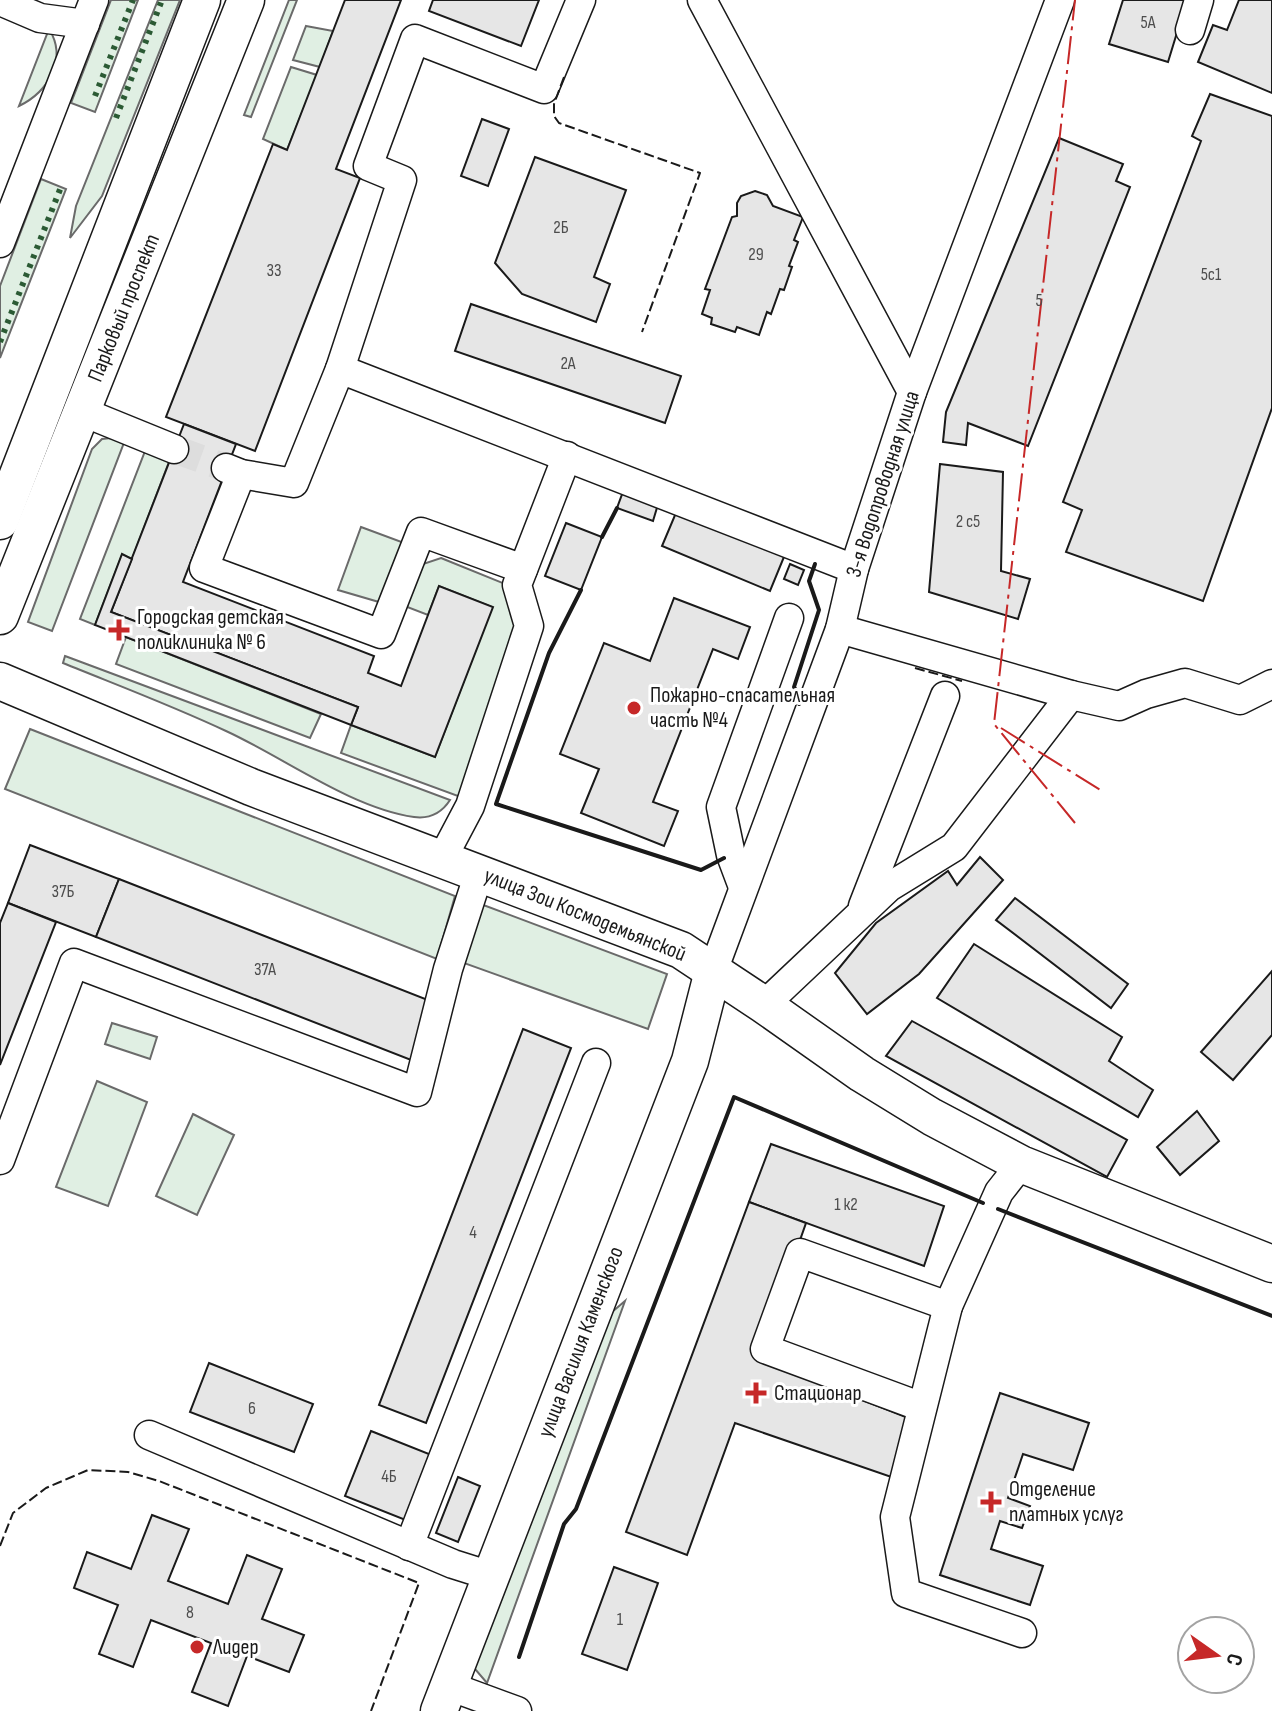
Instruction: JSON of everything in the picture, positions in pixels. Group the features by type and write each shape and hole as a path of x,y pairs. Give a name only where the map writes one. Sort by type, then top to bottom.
{"main road":[{"name":"Парковый проспект","path":"0,521 202,0"},
{"name":"Парковый проспект","path":"0,616 246,0"},
{"name":"улица Зои Космодемьянской","path":"0,681 251,787 681,950 862,1074 920,1110 1021,1164 1272,1264"},
{"name":"улица Василия Каменского","path":"444,1698 690,1061 713,971"}],"street":[{"path":"523,569 421,532 381,634 204,568 234,471 294,483 340,369 402,180 368,166 415,39 544,89 581,0"},
{"path":"702,0 912,392"},
{"name":"3-я Водопроводная улица","path":"713,971 840,629 854,569 912,392 1060,0"},
{"path":"1190,30 1199,0"},
{"path":"0,1 40,18 90,12 6,209 0,243"},
{"path":"340,369 854,569"},
{"path":"83,412 174,449"},
{"path":"442,859 470,806 529,626 517,585 567,456"},
{"path":"743,887 731,855 721,807 789,618"},
{"path":"840,629 1119,706 1146,694 1185,683 1240,700 1272,684"},
{"path":"764,1005 889,887 954,847 1071,695"},
{"path":"862,910 945,696"},
{"path":"0,1160 11,1098 74,963 417,1092 448,969 479,873"},
{"path":"409,1546 596,1063"},
{"path":"1021,1164 992,1206 948,1306 895,1517 906,1593 1022,1633"},
{"path":"922,1407 765,1349 800,1253 948,1306"},
{"path":"149,1435 409,1546 491,1576"},
{"path":"444,1698 517,1711"}],"green space":[{"path":"111,0 138,0 95,112 71,103"},
{"path":"158,0 180,0 102,196 70,238 76,206"},
{"path":"289,0 297,0 251,117 244,115"},
{"path":"306,26 333,31 320,67 293,60"},
{"path":"49,29 56,52 52,74 39,92 19,106"},
{"path":"291,67 317,75 287,150 263,139"},
{"path":"41,179 66,189 0,358 0,286"},
{"path":"102,439 125,440 52,631 28,622 92,449"},
{"path":"147,446 172,454 132,559 122,555 95,625 80,619"},
{"path":"361,527 407,544 379,602 338,590"},
{"path":"441,558 515,588 526,628 466,799 341,753 351,725 435,757 492,607 439,586 428,615 402,605 420,565"},
{"path":"126,637 321,714 310,738 116,664"},
{"path":"65,656 450,800 439,812 430,816 414,817 390,812 342,793 226,731 63,663"},
{"path":"30,729 455,896 437,959 5,789"},
{"path":"478,903 667,974 648,1029 461,962"},
{"path":"112,1023 157,1037 150,1059 105,1044"},
{"path":"97,1081 147,1102 108,1206 56,1187"},
{"path":"193,1114 234,1135 197,1215 156,1196"},
{"path":"625,1301 487,1683 475,1669 472,1660 612,1312"}],"building":[{"path":"345,0 401,0 336,169 360,178 255,451 166,417 273,144 287,150"},
{"path":"433,0 539,0 521,46 429,11"},
{"path":"1123,0 1187,0 1168,62 1109,44"},
{"path":"1239,0 1272,0 1272,93 1198,62 1213,25 1227,30"},
{"path":"1210,94 1272,116 1272,408 1203,601 1066,552 1082,510 1063,502 1201,141 1192,136"},
{"path":"482,119 509,129 488,186 461,176"},
{"path":"1059,138 1123,164 1116,181 1130,187 1028,446 968,423 966,445 943,442 946,412"},
{"path":"535,157 626,190 594,277 610,284 596,322 522,294 495,263"},
{"path":"755,191 767,195 773,206 803,217 794,240 798,242 784,290 780,289 771,314 767,312 759,335 737,327 735,332 711,324 712,318 702,314 710,290 705,289 732,217 737,216 737,203 741,196"},
{"path":"471,304 681,376 665,423 455,351"},
{"path":"184,424 236,444 183,582 374,656 368,673 401,686 439,586 493,607 435,757 351,725 358,707 111,612"},
{"path":"940,464 1003,472 1001,571 1030,579 1018,619 929,592"},
{"path":"624,489 659,501 653,521 617,508"},
{"path":"678,508 786,552 770,591 662,546"},
{"path":"566,523 602,537 581,590 545,576"},
{"path":"122,554 132,559 111,612 358,707 351,725 95,625"},
{"path":"790,564 804,570 798,585 784,579"},
{"name":"Пожарно-спасательная часть №4","path":"674,598 750,627 738,659 713,649 653,802 678,811 664,846 581,813 599,769 560,754 604,643 650,661"},
{"path":"30,845 119,879 96,937 8,903"},
{"path":"980,857 1003,880 919,974 867,1014 835,973 876,923 948,871 957,885"},
{"path":"119,879 433,1002 411,1060 96,937"},
{"path":"1015,898 1128,984 1111,1008 996,920"},
{"path":"8,903 56,922 0,1065 0,923"},
{"path":"974,944 1122,1037 1109,1061 1153,1090 1138,1117 937,998"},
{"path":"1272,971 1272,1035 1233,1080 1201,1052"},
{"path":"912,1021 1127,1140 1107,1177 886,1056"},
{"path":"523,1029 571,1048 426,1423 379,1405"},
{"path":"1197,1111 1219,1141 1180,1175 1157,1147"},
{"path":"771,1144 944,1206 924,1266 749,1202"},
{"path":"749,1202 806,1223 758,1359 916,1421 900,1480 735,1423 687,1555 626,1532"},
{"path":"209,1363 313,1404 294,1452 190,1412"},
{"name":"Отделение платных услуг","path":"1000,1393 1089,1423 1073,1470 1023,1454 1008,1498 1030,1506 1022,1528 1000,1521 991,1549 1043,1566 1030,1605 940,1575"},
{"path":"371,1431 434,1456 408,1521 345,1496"},
{"path":"458,1477 480,1486 458,1542 436,1533"},
{"path":"152,1515 189,1529 168,1581 228,1604 247,1555 282,1569 262,1619 304,1635 289,1672 247,1656 228,1706 192,1692 211,1643 151,1620 133,1667 99,1654 118,1605 74,1588 87,1552 131,1569"},
{"path":"614,1567 658,1583 627,1670 582,1654"}],"tunnel":[{"path":"174,449 226,468"}],"hedge":[{"path":"95,96 133,0"},
{"path":"116,118 162,0"},
{"path":"0,342 61,187"}],"fence":[{"path":"564,77 554,104 554,116 559,123 700,173 642,332"},
{"path":"915,668 962,681"},
{"path":"0,1546 13,1513 46,1488 88,1470 128,1472 159,1481 419,1583 371,1711"}],"wall":[{"path":"602,537 617,508"},
{"path":"799,704 801,698 794,687 819,610 809,581 815,564"},
{"path":"581,590 549,653 496,804 701,870 724,858"},
{"path":"519,1657 564,1524 576,1509 734,1097 983,1203"},
{"path":"998,1209 1272,1316"}],"power":[{"path":"1075,0 994,724 1075,823"},
{"path":"1001,728 1102,791"}],"place":[{"name":"Городская детская поликлиника № 6","path":"119,630"},
{"name":"Пожарно-спасательная часть №4","path":"634,708"},
{"name":"Стационар","path":"756,1393"},
{"name":"Отделение платных услуг","path":"991,1502"},
{"name":"Лидер","path":"197,1647"}]}
